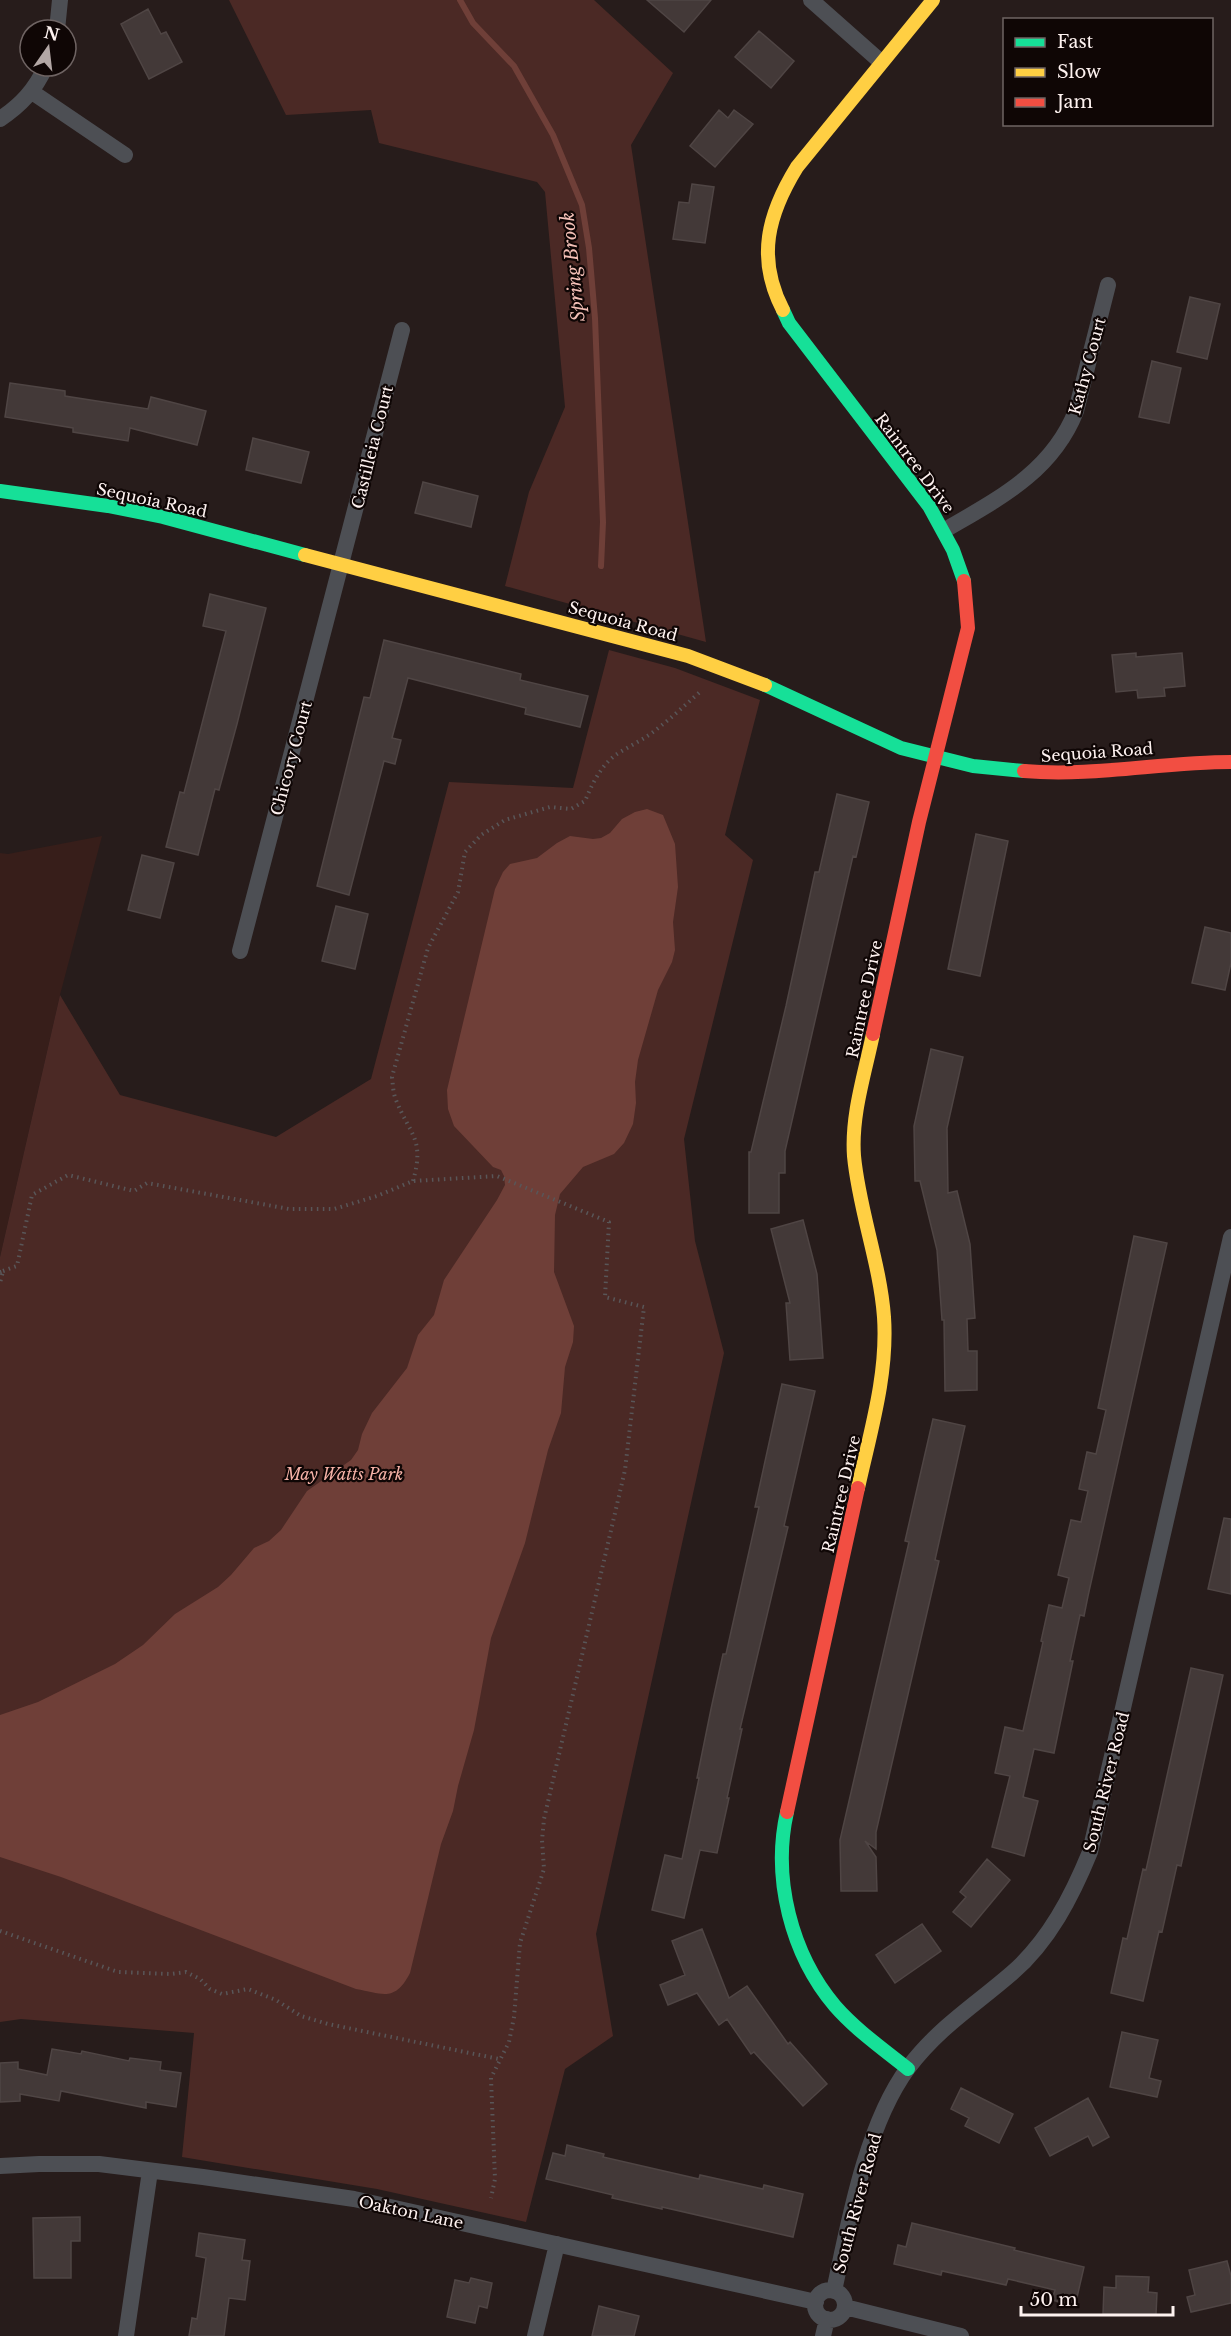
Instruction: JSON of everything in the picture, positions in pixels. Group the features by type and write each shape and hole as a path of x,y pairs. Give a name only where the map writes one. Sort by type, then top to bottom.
{"street":[{"path":"58,18 60,0"},
{"path":"811,0 881,63"},
{"name":"Raintree Drive","path":"908,2069 834,2004 806,1963 789,1913 782,1867 782,1845 789,1797 882,1378 884,1318 858,1189 854,1135 856,1114 909,868 968,628 968,604 960,560 945,530 789,323 777,302 768,264 768,231 777,199 784,185 933,0"},
{"path":"0,120 32,92 40,78"},
{"path":"32,92 126,155"},
{"name":"Kathy Court","path":"945,530 1022,482 1057,448 1069,429 1076,411 1108,285"},
{"name":"Castilleia Court","path":"342,564 402,330"},
{"name":"Sequoia Road","path":"0,491 97,504 152,515 688,656 775,689 901,748 973,766 1052,773 1194,762 1231,762"},
{"name":"Chicory Court","path":"240,951 342,564"},
{"name":"South River Road","path":"834,2291 873,2136 892,2092 932,2038 1013,1972 1032,1952 1065,1907 1090,1852 1231,1237"},
{"name":"Oakton Lane","path":"0,2166 99,2164 354,2199 816,2301"},
{"path":"126,2336 150,2170"},
{"path":"535,2336 557,2244"},
{"path":"834,2291 841,2295 845,2307 837,2318 827,2319 816,2311 816,2301 821,2294 834,2291"},
{"path":"845,2307 961,2336"},
{"path":"823,2336 827,2319"}],"path":[{"path":"413,1181 418,1159 417,1141 395,1098 392,1077 428,948 458,892 465,852 481,835 505,820 550,807 571,809 585,801 591,786 604,766 618,753 671,718 700,692"},
{"path":"0,1283 1,1272 18,1266 32,1195 68,1175 134,1191 147,1183 289,1209 334,1209 377,1196 413,1181 497,1176 609,1222 605,1297 644,1307 625,1470 544,1819 542,1840 544,1869 520,1943 514,2016 509,2042 491,2078 495,2179 491,2198"},
{"path":"0,1931 118,1972 171,1974 186,1972 200,1978 210,1989 222,1994 248,1989 276,2000 301,2016 328,2024 499,2059"}],"shaded area":[{"path":"647,809 663,815 675,844 678,887 673,922 675,950 672,962 658,990 638,1060 633,1124 624,1143 614,1154 583,1167 560,1194 555,1215 554,1272 574,1326 573,1342 565,1367 561,1413 548,1450 525,1543 491,1638 474,1730 453,1811 441,1844 410,1973 405,1982 394,1992 388,1994 356,1989 61,1877 0,1857 0,1715 38,1702 115,1664 143,1645 175,1614 218,1587 254,1548 269,1541 281,1530 307,1491 351,1460 358,1450 362,1434 372,1413 407,1368 418,1335 434,1315 444,1280 505,1185 501,1170 493,1167 454,1126 448,1109 447,1090 495,889 503,872 510,864 537,858 570,836 601,838 610,833 622,819"},
{"path":"102,836 60,995 0,1257 0,853 8,854"}],"green space":[{"path":"229,0 594,0 673,73 631,145 706,642 505,586 529,492 565,407 545,192 537,182 379,143 371,110 286,115"},
{"name":"May Watts Park","path":"609,650 675,668 760,700 725,835 753,860 684,1139 695,1241 724,1353 596,1934 613,2036 565,2069 526,2222 377,2189 182,2157 194,2033 21,2019 0,2022 0,1257 60,995 120,1095 276,1137 371,1079 449,782 573,788"}],"building":[{"path":"647,0 711,0 684,32"},
{"path":"148,9 161,34 166,32 182,62 149,79 121,24"},
{"path":"759,31 794,61 771,88 735,57"},
{"path":"719,110 728,118 734,110 753,124 715,167 690,146"},
{"path":"692,184 714,187 705,243 673,239 679,202 689,203"},
{"path":"1190,297 1220,304 1207,359 1177,352"},
{"path":"1152,361 1181,368 1169,423 1139,417"},
{"path":"10,383 65,391 65,396 148,409 151,397 206,411 197,445 130,428 128,441 73,432 73,428 5,417"},
{"path":"253,438 309,452 301,483 246,470"},
{"path":"423,482 478,496 471,527 415,513"},
{"path":"210,594 266,608 219,790 215,789 198,855 166,847 180,792 184,793 226,631 203,626"},
{"path":"384,640 521,674 520,680 588,696 580,727 525,714 526,708 408,678 392,738 401,740 395,764 384,761 349,895 317,886 364,697 370,698"},
{"path":"1136,653 1136,657 1182,653 1185,686 1164,688 1165,696 1138,698 1137,690 1116,692 1112,655"},
{"path":"837,794 869,802 856,857 853,856 785,1151 785,1173 779,1173 779,1213 749,1213 749,1152 751,1152 786,1006 815,872 819,872"},
{"path":"976,834 1008,841 980,976 948,969"},
{"path":"142,855 174,863 160,918 128,910"},
{"path":"336,906 368,914 355,969 322,961"},
{"path":"1205,927 1231,933 1231,963 1225,990 1192,983"},
{"path":"931,1049 963,1057 947,1128 948,1193 957,1191 970,1244 975,1318 967,1319 968,1351 977,1351 977,1390 945,1391 944,1320 942,1320 937,1250 920,1181 915,1181 914,1126"},
{"path":"803,1220 817,1274 823,1358 790,1360 786,1303 790,1303 771,1229"},
{"path":"1134,1236 1167,1243 1084,1616 1080,1615 1054,1753 1034,1749 1023,1797 1038,1801 1024,1856 992,1847 1010,1776 995,1773 1005,1727 1023,1731 1049,1605 1062,1608 1069,1578 1058,1575 1071,1520 1081,1522 1088,1491 1079,1489 1087,1452 1096,1454 1106,1410 1098,1408"},
{"path":"782,1384 815,1391 784,1526 788,1527 740,1729 742,1729 717,1853 700,1850 684,1918 652,1910 665,1855 682,1859 723,1654 726,1654 759,1507 755,1507"},
{"path":"933,1419 965,1426 935,1560 939,1561 876,1832 876,1849 865,1841 876,1857 877,1891 841,1891 840,1840 909,1542 905,1541"},
{"path":"1224,1518 1231,1519 1231,1594 1208,1589"},
{"path":"1191,1668 1223,1675 1181,1866 1177,1865 1143,2001 1111,1993 1123,1938 1127,1939 1143,1869 1146,1870"},
{"path":"987,1859 1010,1880 971,1927 953,1912 966,1897 960,1892"},
{"path":"922,1924 941,1951 895,1983 876,1955"},
{"path":"702,1929 729,1998 747,1986 788,2044 790,2042 827,2084 803,2106 754,2052 751,2054 727,2019 719,2025 697,1993 668,2005 660,1985 685,1975 672,1941"},
{"path":"1122,2032 1158,2040 1149,2078 1161,2081 1157,2097 1110,2087"},
{"path":"52,2049 81,2054 82,2051 129,2061 130,2058 161,2062 160,2070 181,2073 176,2107 146,2102 146,2108 61,2091 59,2101 20,2094 20,2101 0,2102 0,2063 18,2062 18,2069 47,2075"},
{"path":"961,2088 1013,2114 999,2143 965,2126 969,2118 951,2109"},
{"path":"1088,2098 1109,2137 1093,2146 1088,2136 1050,2156 1035,2128"},
{"path":"567,2145 604,2154 603,2157 699,2179 700,2175 763,2189 764,2185 803,2194 793,2237 612,2198 613,2195 546,2179 553,2153 565,2156"},
{"path":"80,2217 80,2241 71,2241 71,2278 34,2278 33,2218"},
{"path":"912,2223 1084,2267 1075,2306 1052,2300 1055,2290 1008,2279 1006,2285 942,2271 941,2275 894,2264 898,2245 906,2247"},
{"path":"199,2233 245,2240 242,2260 250,2261 245,2300 229,2298 224,2336 189,2336 192,2318 197,2319 206,2258 196,2256"},
{"path":"1227,2261 1231,2276 1231,2303 1191,2312 1187,2297 1195,2295 1189,2270"},
{"path":"1116,2276 1149,2277 1148,2292 1157,2293 1156,2315 1103,2314 1104,2287 1116,2288"},
{"path":"471,2278 492,2283 487,2308 479,2306 475,2323 447,2317 455,2280 469,2283"},
{"path":"599,2306 639,2316 634,2336 592,2336"}],"waterway":[{"name":"Spring Brook","path":"460,0 473,23 514,66 553,135 582,205 589,248 595,318 603,522 601,566"}],"traffic: fast":[{"path":"783,310 789,323 929,506 953,550 964,581"},
{"path":"0,491 108,506 163,517 305,555"},
{"path":"765,685 901,748 973,766 1024,771"},
{"path":"787,1812 783,1837 784,1889 789,1914 807,1963 820,1985 843,2015 908,2069"}],"traffic: slow":[{"path":"783,310 775,291 768,254 773,219 787,185 797,167 933,0"},
{"path":"305,555 688,656 765,685"},
{"path":"858,1488 881,1382 885,1339 882,1297 860,1196 854,1156 857,1110 873,1034"}],"traffic: jam":[{"path":"873,1034 919,822 968,628 964,581"},
{"path":"1024,771 1101,771 1231,762"},
{"path":"787,1812 858,1488"}]}
